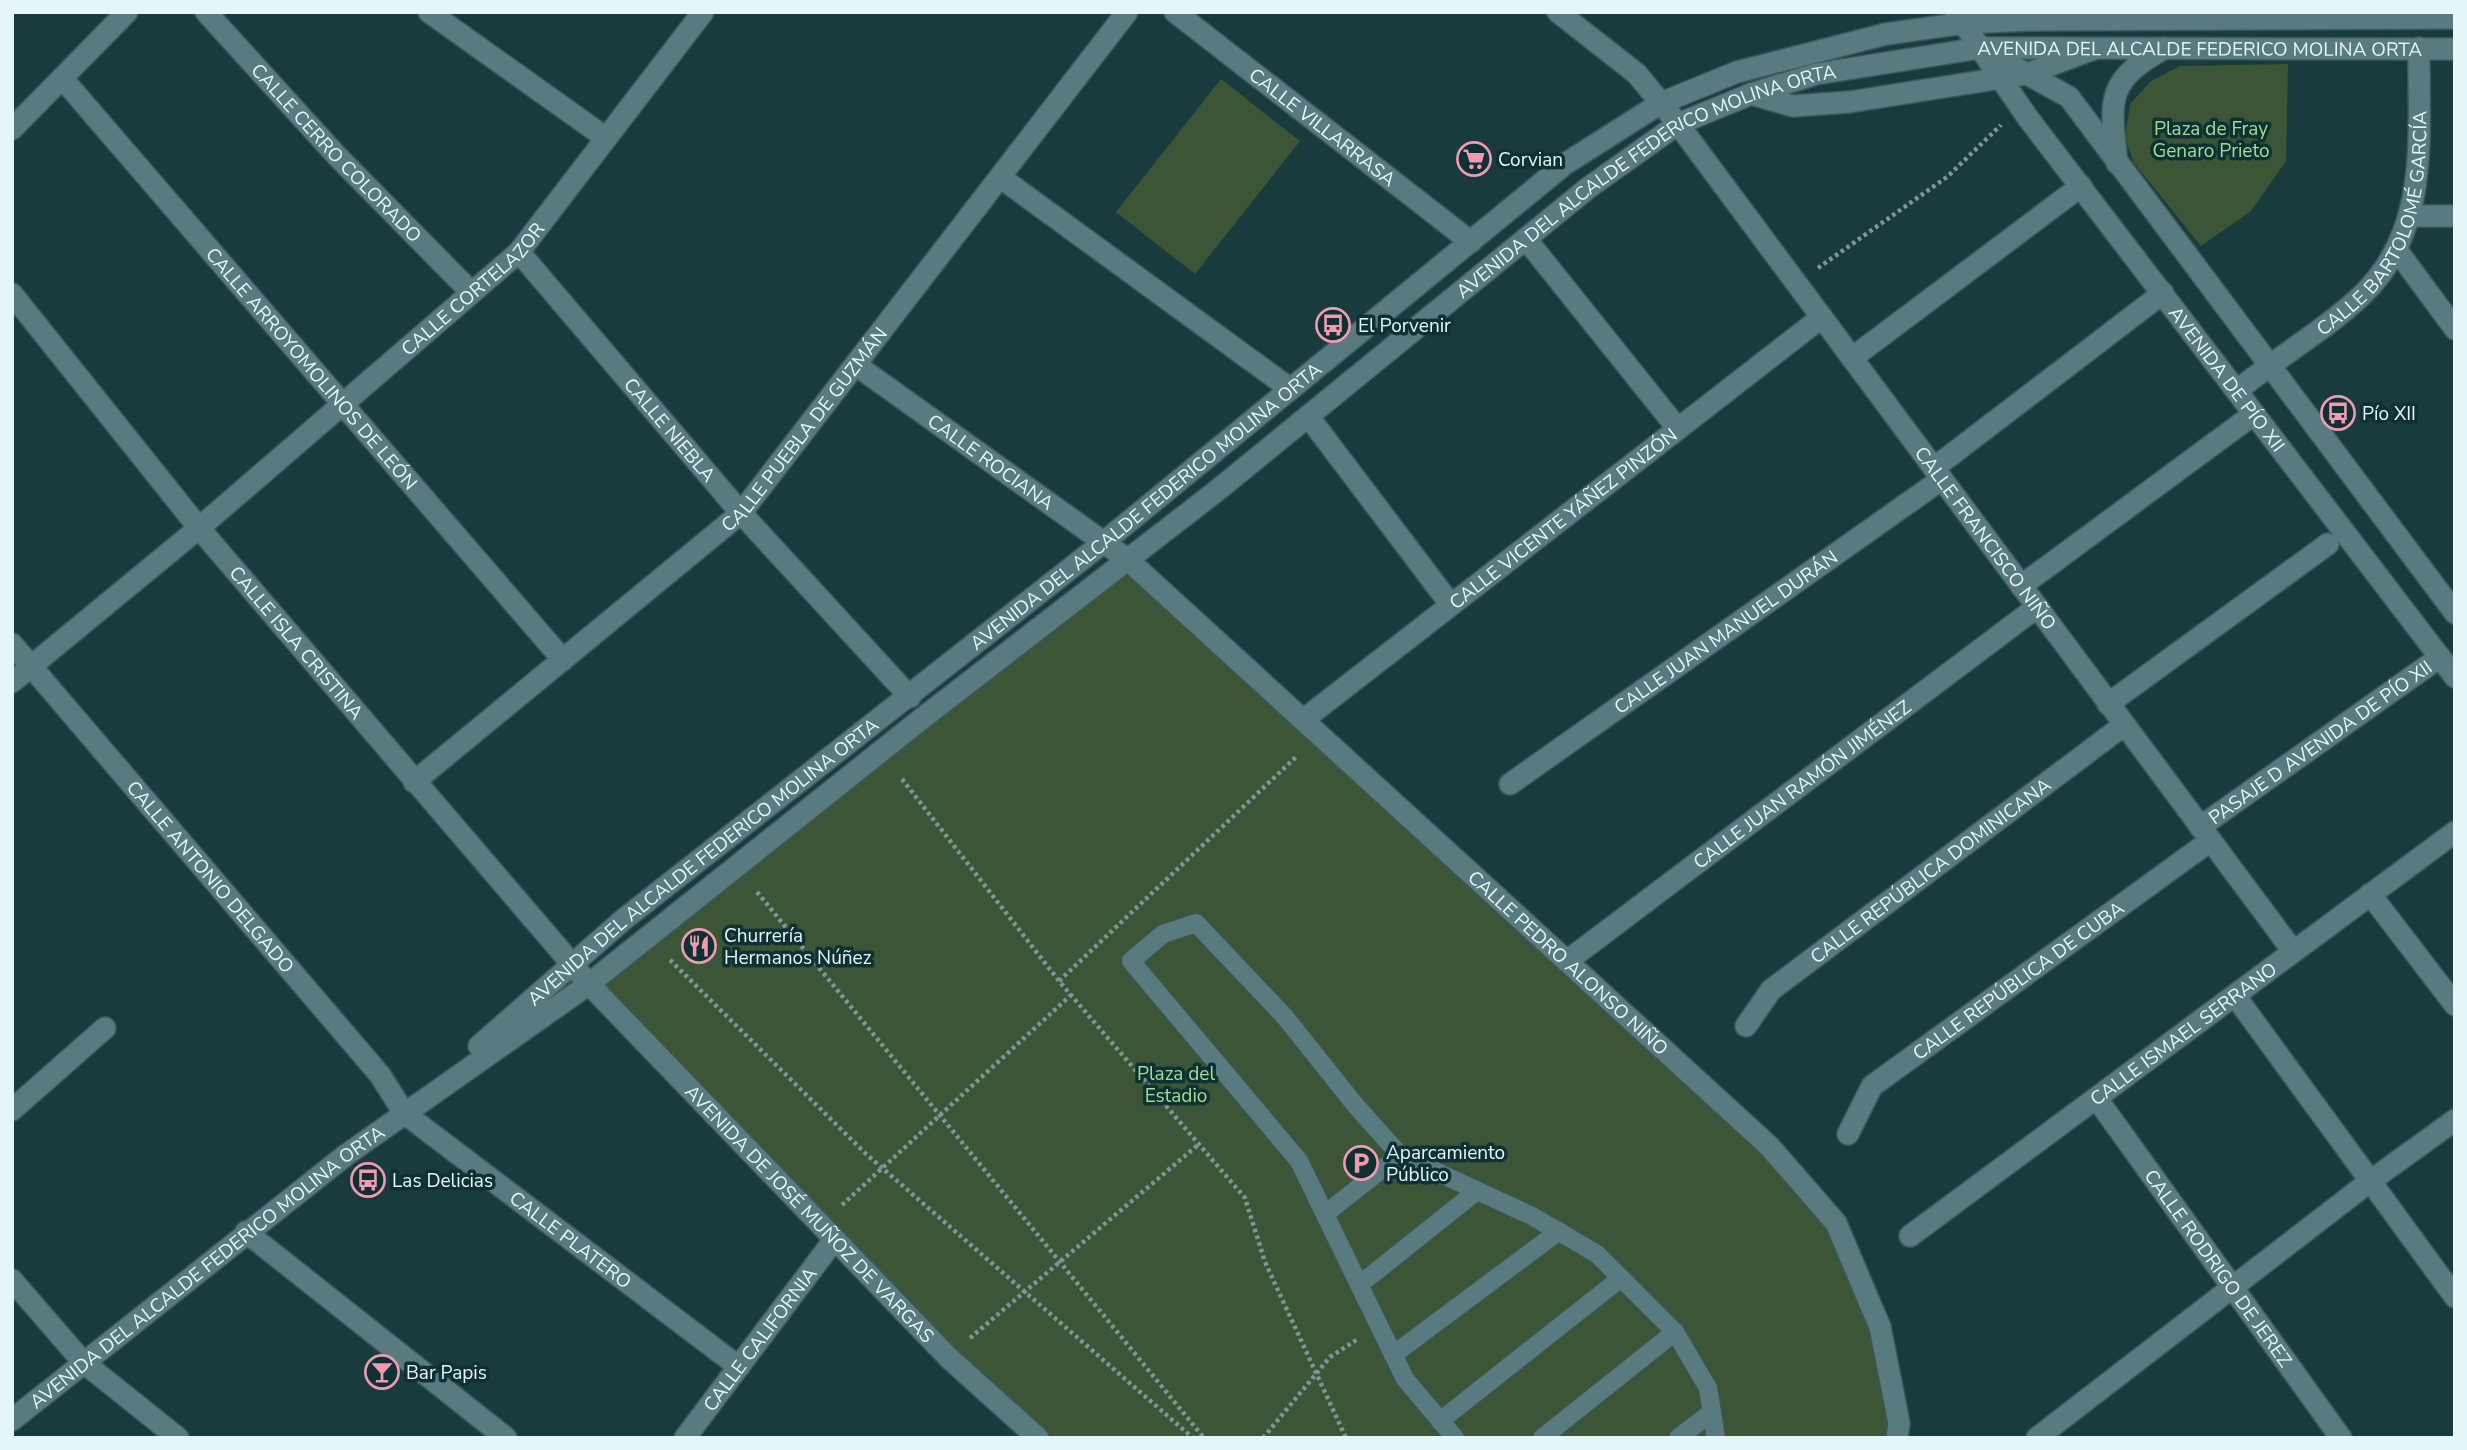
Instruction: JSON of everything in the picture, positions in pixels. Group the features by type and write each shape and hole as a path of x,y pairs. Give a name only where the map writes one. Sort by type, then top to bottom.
{"street":[{"path":"12,129 127,12"},
{"name":"CALLE CERRO COLORADO","path":"206,12 337,156 470,291"},
{"path":"429,12 606,138"},
{"name":"CALLE CORTELAZOR","path":"12,682 200,528 470,291 519,252 702,12"},
{"name":"CALLE PUEBLA DE GUZMÁN","path":"414,782 741,513 1127,12"},
{"name":"CALLE VILLARRASA","path":"1175,12 1471,242"},
{"name":"CALLE FRANCISCO NIÑO","path":"1558,12 1637,74 1678,124 2293,951"},
{"name":"AVENIDA DEL ALCALDE FEDERICO MOLINA ORTA","path":"404,1113 623,920 1104,542 1565,164 1661,103 1737,72 1960,18 2455,18"},
{"name":"AVENIDA DE PÍO XII","path":"1960,18 2081,186 2455,677"},
{"path":"1751,94 1793,106 1941,90 2027,74 2100,47"},
{"path":"2117,165 2112,120 2117,85 2138,62 2167,47"},
{"name":"AVENIDA DEL ALCALDE FEDERICO MOLINA ORTA","path":"12,1420 246,1232 404,1113 589,984 923,717 1308,416 1588,188 1678,124 1751,94 1816,74 1980,48 2455,49"},
{"name":"AVENIDA DE PÍO XII","path":"1980,48 2069,97 2117,165 2455,613"},
{"name":"CALLE BARTOLOMÉ GARCÍA","path":"2237,391 2363,295 2396,249 2414,206 2418,159 2419,48"},
{"name":"CALLE ARROYOMOLINOS DE LEÓN","path":"62,78 563,660"},
{"path":"1000,177 1289,388"},
{"path":"1852,358 2081,186"},
{"path":"2410,216 2455,216"},
{"path":"1526,239 1678,429"},
{"path":"2396,249 2455,329"},
{"name":"CALLE NIEBLA","path":"519,252 741,513 910,697"},
{"name":"CALLE JUAN MANUEL DURÁN","path":"1510,783 1938,474 2163,293"},
{"name":"CALLE ISLA CRISTINA","path":"12,294 200,528 589,984"},
{"name":"CALLE VICENTE YÁÑEZ PINZÓN","path":"1303,720 1822,317"},
{"name":"CALLE ROCIANA","path":"856,365 1128,559"},
{"path":"2021,586 2255,414"},
{"path":"1308,416 1451,605"},
{"path":"2108,704 2328,544"},
{"name":"CALLE PEDRO ALONSO NIÑO","path":"1128,559 1769,1146 1836,1223 1880,1327 1899,1423 1897,1438"},
{"name":"CALLE JUAN RAMÓN JIMÉNEZ","path":"1567,961 2037,607"},
{"name":"CALLE ANTONIO DELGADO","path":"12,644 380,1075 404,1113"},
{"name":"PASAJE D AVENIDA DE PÍO XII","path":"2205,834 2440,657"},
{"name":"CALLE REPÚBLICA DOMINICANA","path":"1745,1026 1771,990 2124,725"},
{"name":"CALLE ISMAEL SERRANO","path":"1910,1236 2236,997 2293,951 2455,832"},
{"name":"CALLE REPÚBLICA DE CUBA","path":"1847,1134 1872,1086 2205,834"},
{"path":"2370,894 2455,1005"},
{"name":"AVENIDA DE JOSÉ MUÑOZ DE VARGAS","path":"589,984 949,1358 1038,1438"},
{"path":"2236,997 2455,1297"},
{"path":"12,1110 105,1028"},
{"name":"CALLE RODRIGO DE JEREZ","path":"2097,1099 2342,1438"},
{"name":"CALLE PLATERO","path":"404,1113 739,1367"},
{"path":"2037,1438 2235,1288 2369,1182 2455,1120"},
{"path":"246,1232 506,1438"},
{"name":"CALLE CALIFORNIA","path":"685,1438 834,1240"},
{"path":"12,1280 83,1362 178,1438"}],"lane":[{"path":"1455,1438 1405,1379 1299,1161 1132,961 1163,934 1196,923 1285,1017 1356,1106 1400,1155 1559,1231 1597,1254 1675,1332 1708,1388 1716,1438"},
{"path":"1325,1214 1400,1155"},
{"path":"1359,1285 1477,1191"},
{"path":"1393,1355 1559,1231"},
{"path":"1440,1421 1621,1278"},
{"path":"1542,1438 1675,1332"},
{"path":"1678,1438 1712,1412"}],"path":[{"path":"1811,272 1947,177 2006,119"},
{"path":"1059,981 1297,756"},
{"path":"902,779 1059,981 1245,1198 1265,1262 1346,1438"},
{"path":"757,892 1204,1438"},
{"path":"670,960 883,1168 1193,1438"},
{"path":"842,1205 1071,995"},
{"path":"970,1338 1199,1144"},
{"path":"1263,1438 1331,1357 1379,1325"}],"green space":[{"name":"Plaza de Fray Genaro Prieto","path":"2288,64 2286,161 2251,211 2201,246 2134,163 2125,138 2130,104 2151,81 2180,66"},
{"path":"1221,79 1300,141 1195,274 1116,212"},
{"name":"Plaza del Estadio","path":"1127,559 1836,1223 1880,1327 1897,1438 1038,1438 589,984"}],"place":[{"name":"Corvian","path":"1474,159"},
{"name":"El Porvenir","path":"1333,325"},
{"name":"Pío XII","path":"2338,413"},
{"name":"Churrería Hermanos Núñez","path":"699,946"},
{"name":"Aparcamiento Público","path":"1361,1163"},
{"name":"Las Delicias","path":"368,1180"},
{"name":"Bar Papis","path":"382,1372"}]}
